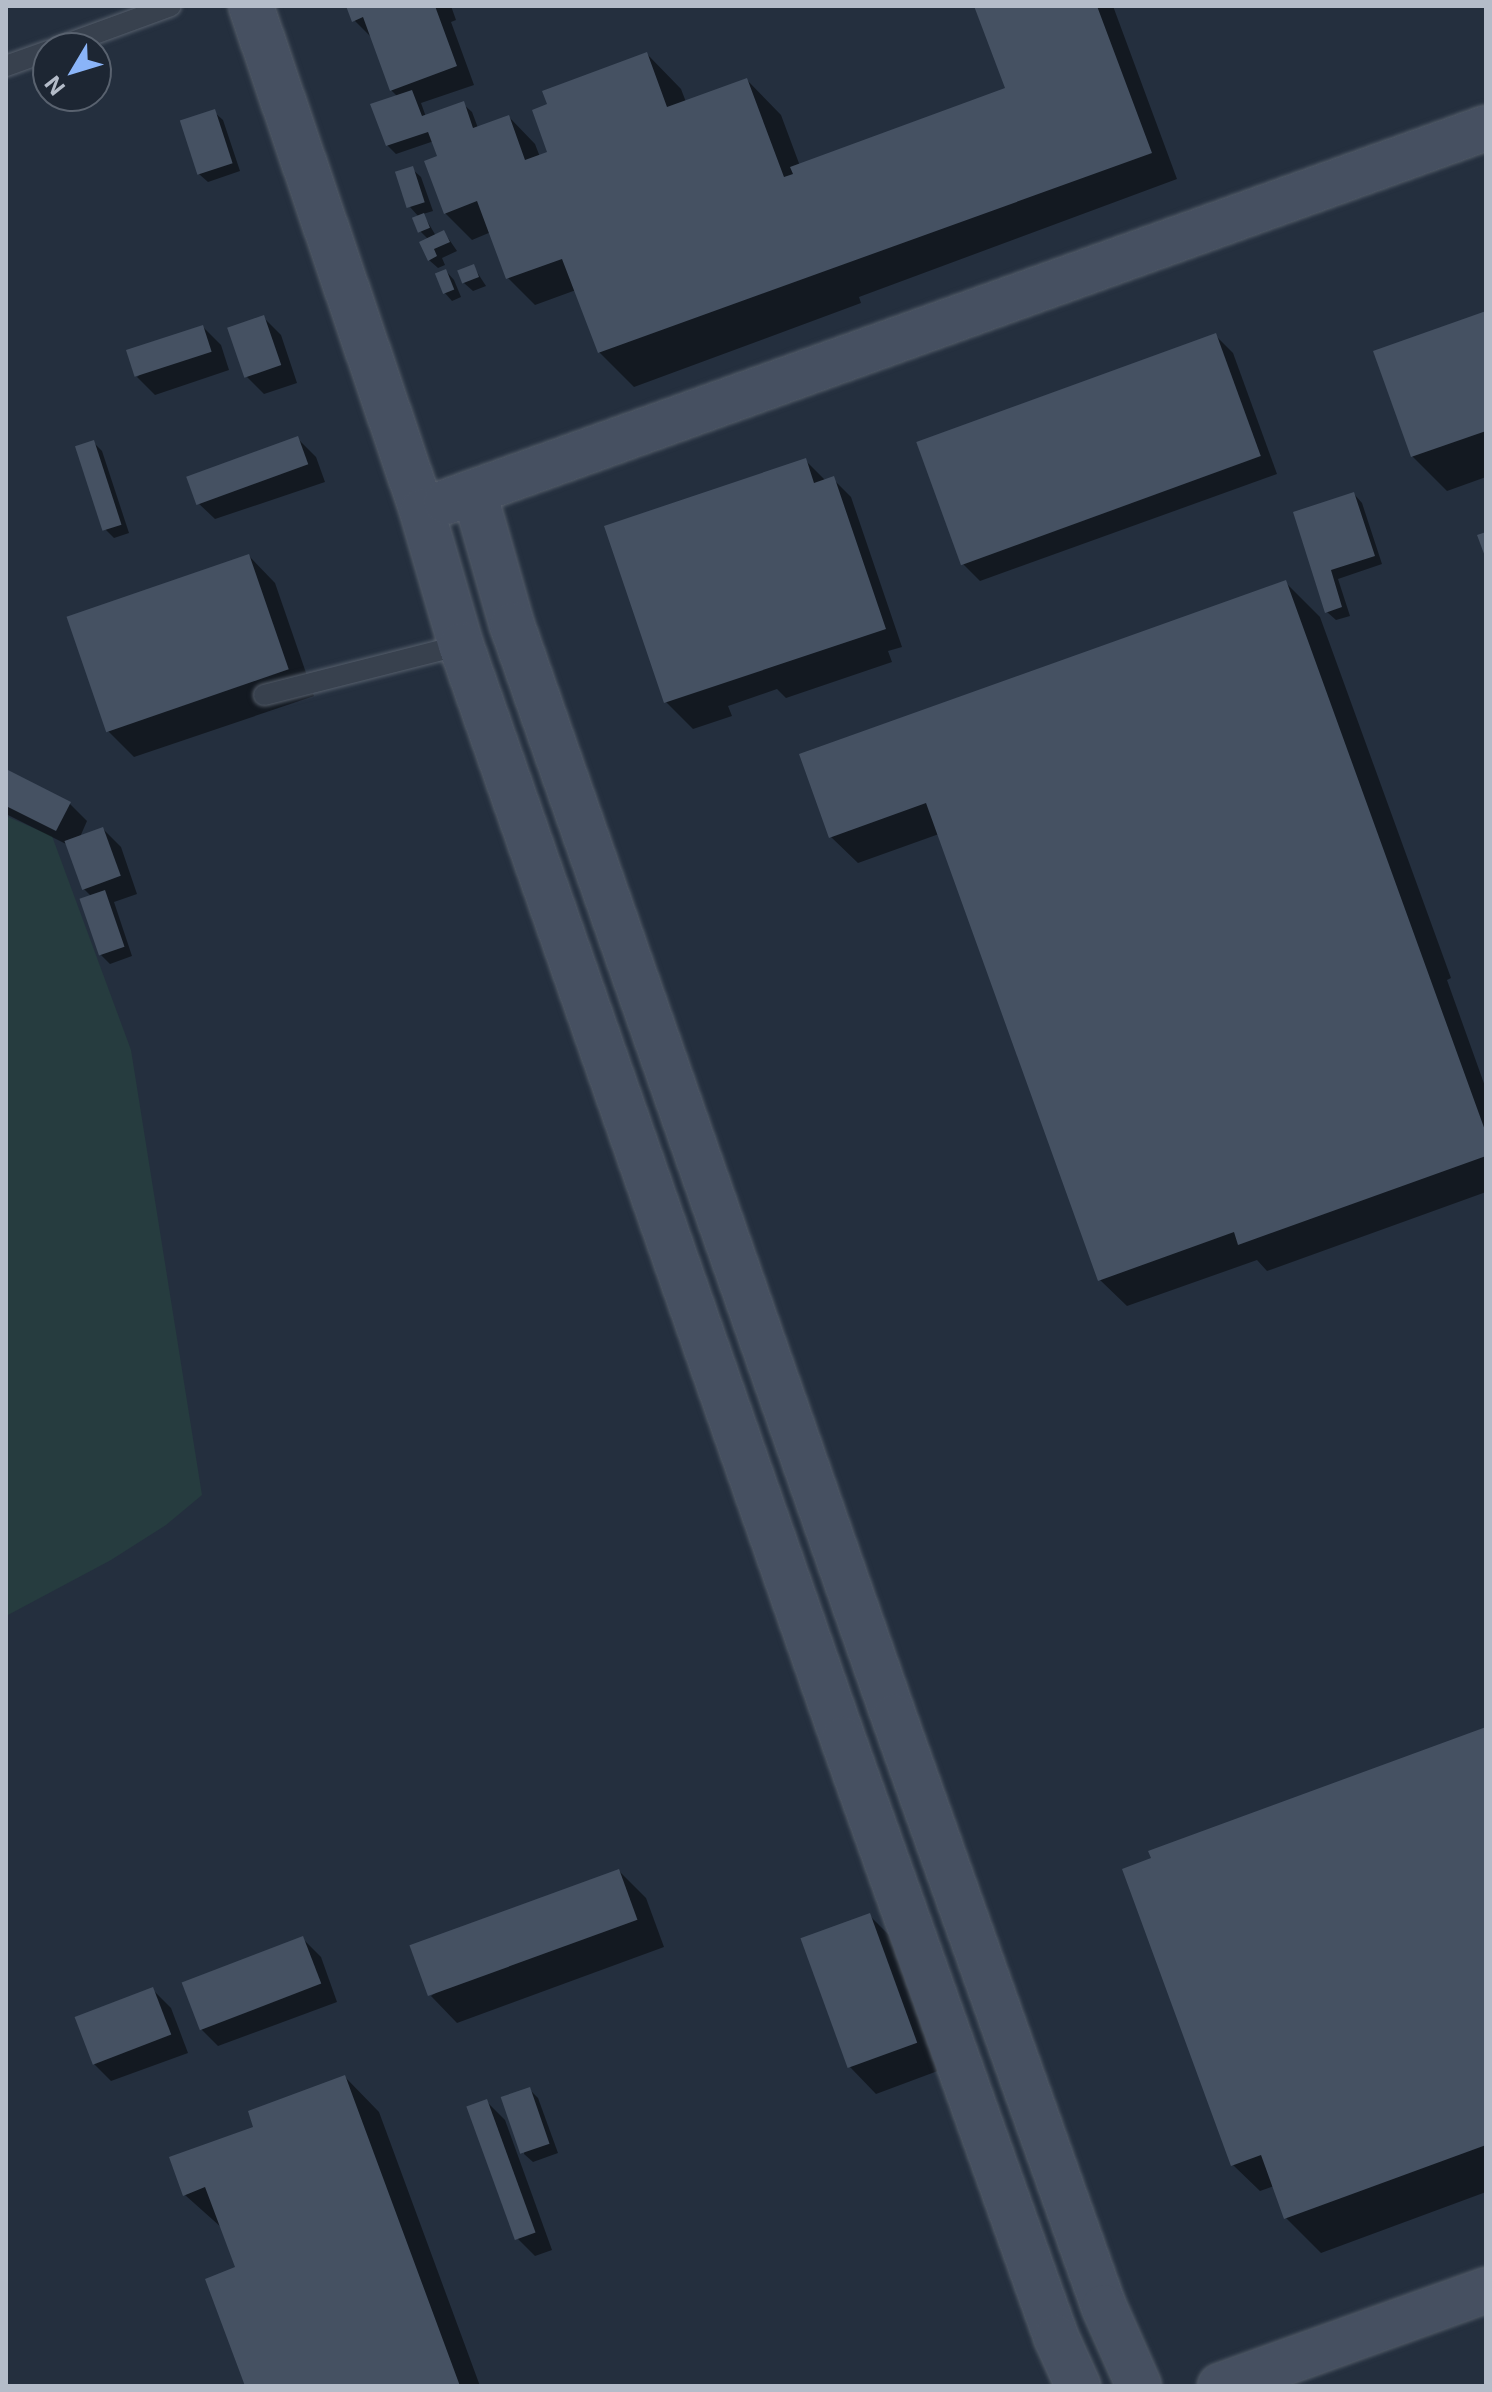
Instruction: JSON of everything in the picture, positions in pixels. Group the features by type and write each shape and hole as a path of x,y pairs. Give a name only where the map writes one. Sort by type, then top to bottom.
{"street":[{"path":"251,6 422,511 461,645 849,1754 1056,2337 1078,2386"},
{"path":"422,511 1486,128"},
{"path":"474,492 512,625 873,1657 1099,2292 1139,2386"},
{"path":"1220,2386 1486,2290"}],"lane":[{"path":"100,32 171,6"},
{"path":"6,66 32,57"},
{"path":"264,695 461,645"}],"green space":[{"path":"6,816 52,836 131,1050 202,1495 166,1525 111,1560 6,1616"}],"building":[{"path":"346,6 435,6 457,66 390,91 363,17 352,22"},
{"path":"974,6 1097,6 1152,153 598,353 562,259 506,279 477,201 444,214 424,161 437,156 428,132 386,146 370,104 412,90 422,116 464,101 473,128 509,115 525,160 547,152 532,110 547,104 542,91 647,52 667,107 747,78 784,177 793,174 790,167 1005,88"},
{"path":"215,109 233,163 197,175 180,120"},
{"path":"413,166 425,202 407,208 395,172"},
{"path":"424,213 430,228 418,233 412,218"},
{"path":"444,230 450,242 434,249 437,256 428,261 419,242"},
{"path":"474,264 479,277 462,284 457,270"},
{"path":"446,269 454,289 443,294 435,273"},
{"path":"1486,311 1486,431 1411,457 1373,351"},
{"path":"264,315 281,365 244,378 227,328"},
{"path":"203,325 212,352 135,377 126,350"},
{"path":"1216,333 1261,456 961,565 916,442"},
{"path":"298,436 308,464 196,505 186,477"},
{"path":"94,440 122,525 102,531 75,446"},
{"path":"806,458 814,483 834,476 886,629 664,703 604,526"},
{"path":"1354,492 1375,556 1331,570 1342,607 1325,613 1293,512"},
{"path":"1486,532 1486,559 1477,535"},
{"path":"249,554 289,669 106,732 67,617"},
{"path":"1286,580 1486,1133 1486,1156 1238,1245 1234,1232 1098,1281 926,803 829,838 799,754"},
{"path":"6,769 71,802 56,831 6,806"},
{"path":"103,827 121,876 82,890 64,841"},
{"path":"105,890 125,947 99,956 79,899"},
{"path":"1486,1727 1486,2145 1284,2219 1261,2155 1231,2166 1122,1869 1151,1858 1148,1851"},
{"path":"619,1869 637,1920 428,1996 409,1945"},
{"path":"870,1913 917,2043 848,2068 800,1938"},
{"path":"303,1936 321,1984 200,2030 182,1983"},
{"path":"153,1987 171,2035 93,2065 75,2017"},
{"path":"345,2075 460,2386 245,2386 205,2279 235,2267 205,2187 183,2196 169,2157 253,2127 248,2111"},
{"path":"530,2087 550,2144 520,2154 501,2097"},
{"path":"487,2099 536,2232 515,2240 466,2107"}]}
